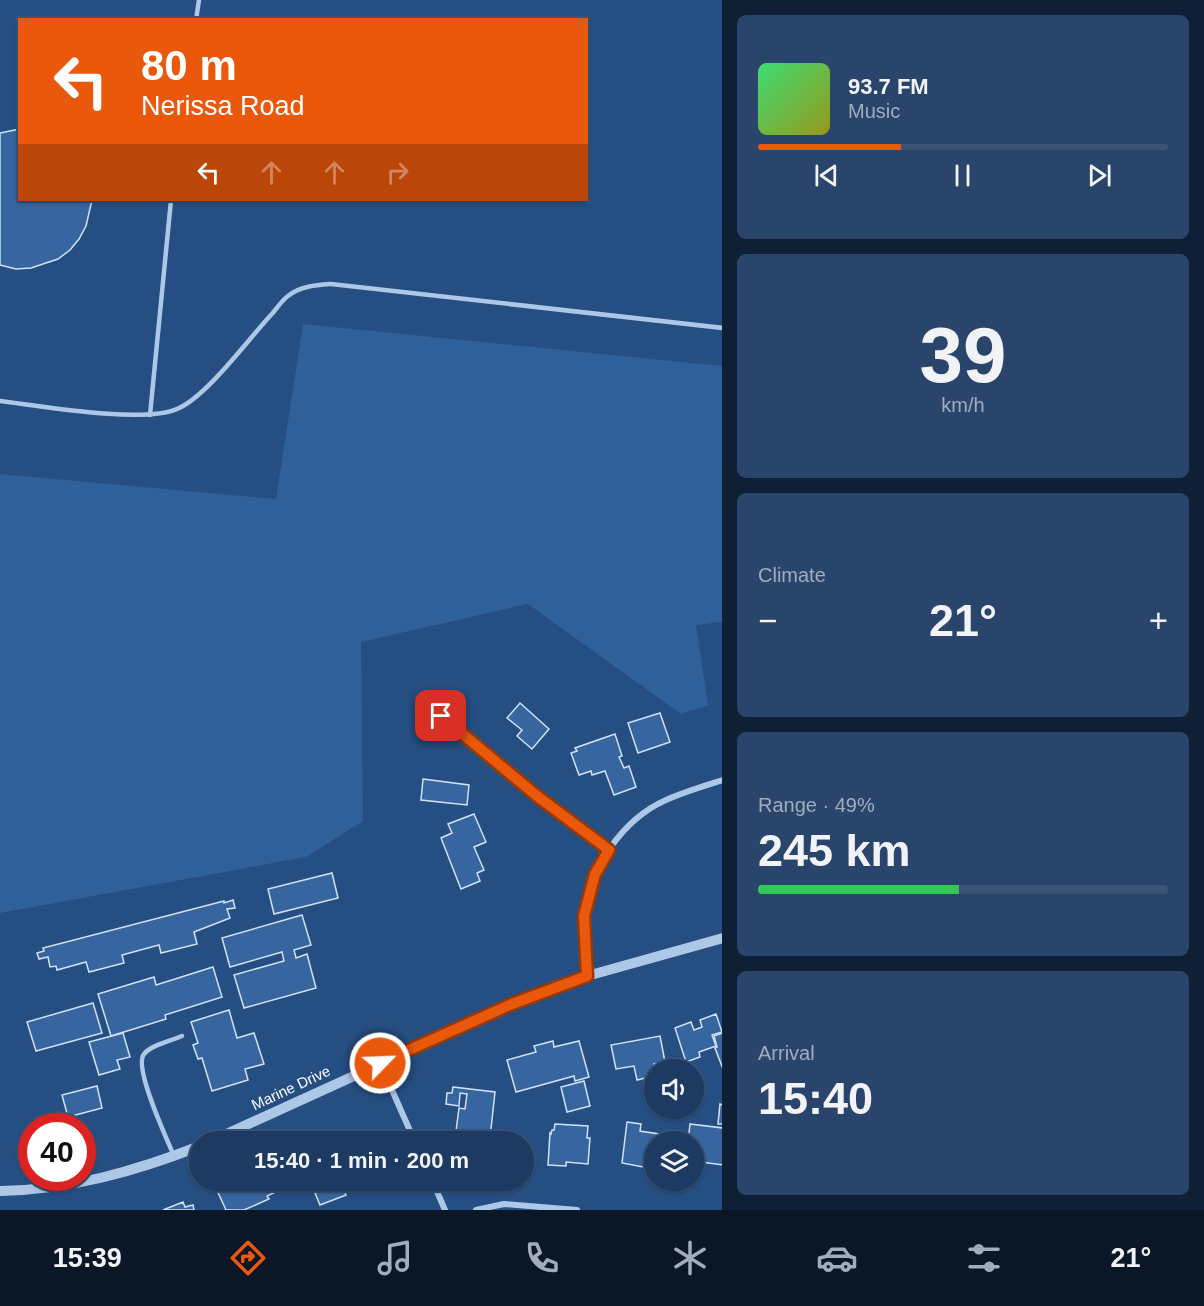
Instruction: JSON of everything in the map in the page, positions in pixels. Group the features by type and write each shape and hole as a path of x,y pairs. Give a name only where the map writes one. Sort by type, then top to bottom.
{"street":[{"path":"587,976 584,916 595,874 609,850 621,834 639,817 664,800 722,780"},
{"name":"Marine Drive","path":"233,1131 512,1004 587,976 722,938"},
{"path":"380,1063 410,1131"},
{"path":"0,1191 62,1185 108,1177 189,1150"},
{"path":"437,1191 445,1210"},
{"path":"476,1210 504,1204 577,1210"}],"lane":[{"path":"196,18 199,0"},
{"path":"150,415 171,201"},
{"path":"0,401 111,414 150,415 176,410 194,399 288,295 308,286 331,284 722,328"},
{"path":"441,716 537,796 609,850"},
{"path":"174,1156 145,1082 141,1057 148,1050 182,1036"}],"shaded area":[{"path":"303,324 722,366 722,622 696,625 708,705 681,714 528,604 361,642 363,821 306,857 0,913 0,474 276,499"}],"building":[{"path":"18,129 18,201 92,201 86,226 79,239 58,259 31,268 16,269 0,265 0,133"},
{"path":"520,703 549,729 532,749 517,736 522,730 507,718"},
{"path":"660,713 670,742 638,753 628,723"},
{"path":"615,734 622,756 619,757 624,768 629,766 636,787 614,795 605,771 592,775 591,771 579,775 571,753 577,751 575,748"},
{"path":"423,779 469,785 467,805 421,800"},
{"path":"474,814 486,842 474,847 484,870 477,873 480,881 461,889 441,838 452,833 448,824"},
{"path":"332,873 338,898 274,914 268,889"},
{"path":"233,900 235,908 227,909 230,918 194,932 197,944 161,953 159,945 122,955 124,963 89,972 86,962 57,970 56,966 50,967 48,957 39,959 37,953 44,951 43,948"},
{"path":"302,915 311,945 294,950 296,958 307,954 316,988 244,1008 234,975 284,961 282,952 230,967 222,938"},
{"path":"213,967 222,997 165,1015 166,1019 111,1036 98,994 154,977 156,985"},
{"path":"93,1003 102,1033 36,1051 27,1022"},
{"path":"229,1010 237,1038 254,1033 264,1064 245,1069 248,1080 212,1091 202,1058 198,1059 193,1045 198,1043 191,1022"},
{"path":"716,1014 722,1032 712,1035 716,1046 699,1052 700,1057 685,1059 675,1028 691,1022 694,1030 702,1027 700,1020"},
{"path":"123,1033 130,1057 117,1060 120,1069 99,1075 89,1042"},
{"path":"722,1033 722,1066 715,1048 717,1047 714,1036"},
{"path":"660,1036 664,1059 644,1059 644,1078 637,1080 634,1066 616,1069 611,1045"},
{"path":"553,1041 554,1047 579,1041 589,1077 575,1081 574,1076 516,1092 507,1060 536,1052 534,1046"},
{"path":"584,1081 590,1106 567,1112 561,1087"},
{"path":"97,1086 102,1108 83,1113 67,1113 62,1095"},
{"path":"453,1087 495,1092 491,1131 456,1131 459,1108 465,1109 467,1094 460,1093 459,1106 446,1104 447,1093 452,1093"},
{"path":"720,1104 722,1105 722,1124 718,1124"},
{"path":"627,1122 641,1124 640,1131 644,1132 644,1167 622,1163"},
{"path":"555,1124 588,1126 587,1138 590,1138 588,1164 566,1162 566,1166 548,1165 550,1133 554,1130"},
{"path":"690,1124 722,1128 722,1165 704,1162 704,1131 689,1131"},
{"path":"217,1191 278,1191 267,1196 269,1199 244,1210 226,1210"},
{"path":"344,1191 346,1195 320,1205 315,1193"},
{"path":"183,1202 185,1207 193,1205 194,1210 163,1210"}],"route":[{"path":"380,1063 512,1004 587,976 584,916 591,884 609,850 537,796 441,716"}]}
